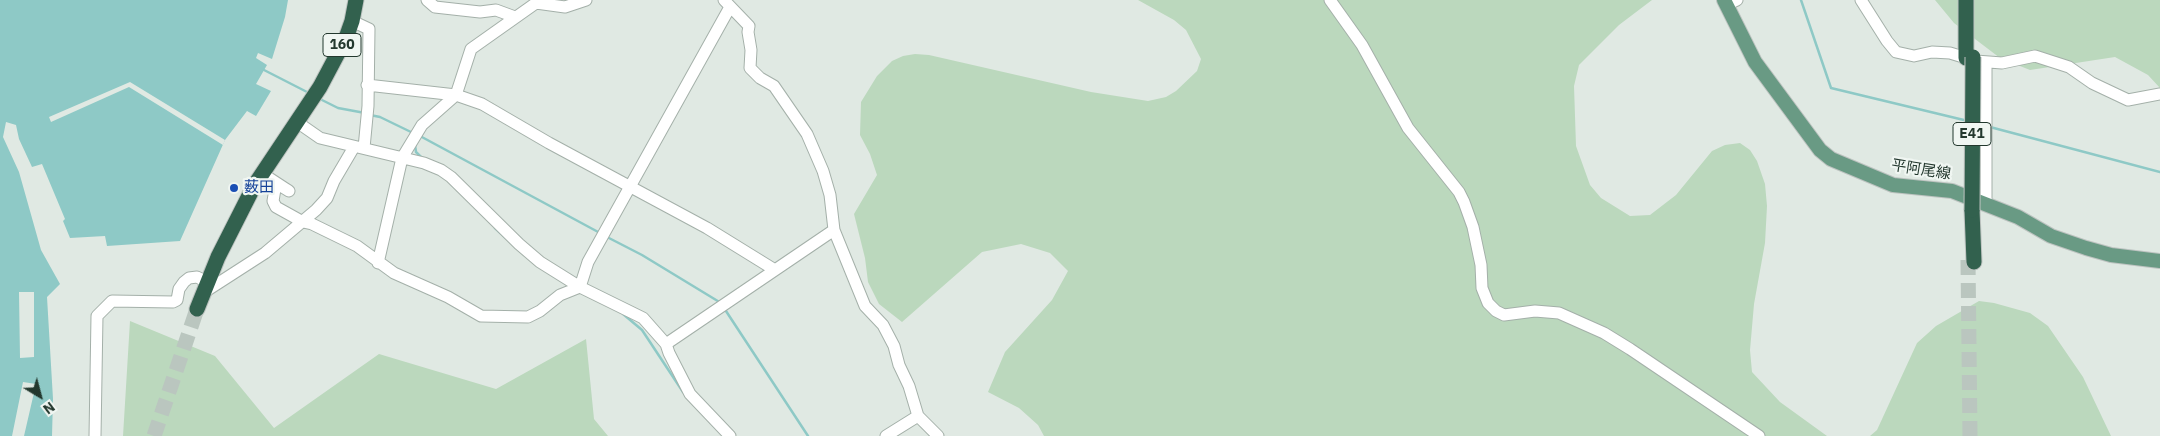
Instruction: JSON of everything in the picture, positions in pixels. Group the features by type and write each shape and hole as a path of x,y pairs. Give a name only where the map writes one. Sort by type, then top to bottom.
{"highway":[{"name":"160","path":"197,309 234,224 263,174 320,87 346,38 356,0"},
{"name":"E41","path":"1966,0 1975,59"},
{"name":"E41","path":"1971,261 1970,210 1975,59 1973,0"}],"main road":[{"name":"平阿尾線","path":"1729,2 1755,62 1820,150 1831,159 1893,184 1952,191 2018,217 2051,236 2086,248 2111,255 2160,261"}],"street":[{"path":"427,0 435,7 480,12 496,10 515,17"},
{"path":"378,263 402,158 422,125 456,95 471,49 536,3 565,7 586,0"},
{"path":"1330,0 1362,46 1408,128 1459,192 1464,202 1476,244 1482,288 1488,303 1504,315 1549,310 1604,334 1630,349 1759,436"},
{"path":"1861,0 1896,52 1914,56 1932,52 1950,54 1976,61 1975,59 2002,63 2024,56 2040,56 2068,67 2092,83 2128,100 2160,94"},
{"path":"580,287 588,262 631,187 727,3 749,26 750,68 760,78 774,86 806,134 823,171 830,195 834,230 865,306 883,325 894,346 899,365 910,386 918,416 938,436"},
{"path":"95,436 97,316 104,307 112,301 173,302 177,300 179,289 189,278 197,277 205,288 238,272 303,222 327,198 334,181 359,148 367,131 369,29 352,21"},
{"path":"1975,59 1986,204"},
{"path":"367,86 456,95 482,104 549,143 707,228 775,270"},
{"path":"297,122 320,138 402,158 441,170 451,177 540,262 580,287 642,318 666,344 690,394 730,436"},
{"path":"263,174 289,191 276,183 272,201 276,207 303,222 312,224 357,246 378,263 400,276 448,297 481,316 528,317 540,311 560,295 580,287"},
{"path":"666,344 834,230"},
{"path":"886,436 918,416"}],"green space":[{"path":"1138,0 1652,0 1619,25 1579,65 1574,86 1576,146 1590,185 1601,198 1630,216 1650,215 1676,195 1712,151 1725,145 1740,143 1750,150 1757,161 1765,184 1767,206 1765,243 1754,304 1750,350 1752,372 1780,402 1827,436 1044,436 1038,425 1019,408 988,392 1005,352 1052,300 1068,271 1050,253 1021,244 982,252 902,322 879,304 868,282 865,258 854,214 877,175 870,154 860,135 861,102 877,76 892,61 903,56 915,54 929,55 1091,92 1148,101 1166,97 1176,91 1197,71 1201,59 1186,30 1174,20"},
{"path":"1935,0 2160,0 2160,88 2148,75 2115,57 2030,70 2000,58 1954,23"},
{"path":"1979,301 2030,313 2048,326 2083,377 2111,436 1870,436 1877,430 1917,343 1936,326"},
{"path":"130,321 215,356 274,428 379,354 496,389 586,339 594,419 608,436 123,436"}],"water":[{"path":"0,0 288,0 285,17 272,59 258,53 256,58 267,65 256,84 271,91 256,116 247,111 225,140 180,241 107,246 105,236 70,238 63,221 65,219 42,164 32,167 19,139 16,125 6,122 3,137 19,172 41,250 60,284 47,297 53,399 52,436 0,436"}],"pier":[{"path":"130,82 225,140 223,145 129,87 51,122 49,117"},
{"path":"19,292 34,292 34,357 20,358"},
{"path":"23,382 36,384 24,436 12,436"}],"waterway":[{"path":"1801,0 1831,88 1968,121"},
{"path":"264,70 309,93"},
{"path":"318,98 338,108 365,113"},
{"path":"370,115 380,117 413,133"},
{"path":"1990,127 2160,172"},
{"path":"420,136 600,233"},
{"path":"415,145 416,152 422,158"},
{"path":"495,228 506,238"},
{"path":"607,237 642,255 721,303"},
{"path":"724,308 808,436"},
{"path":"623,314 642,330 683,392"}],"tunnel":[{"path":"1968,260 1970,436"},
{"path":"154,436 197,309"}],"place":[{"name":"薮田","path":"234,188"}]}
